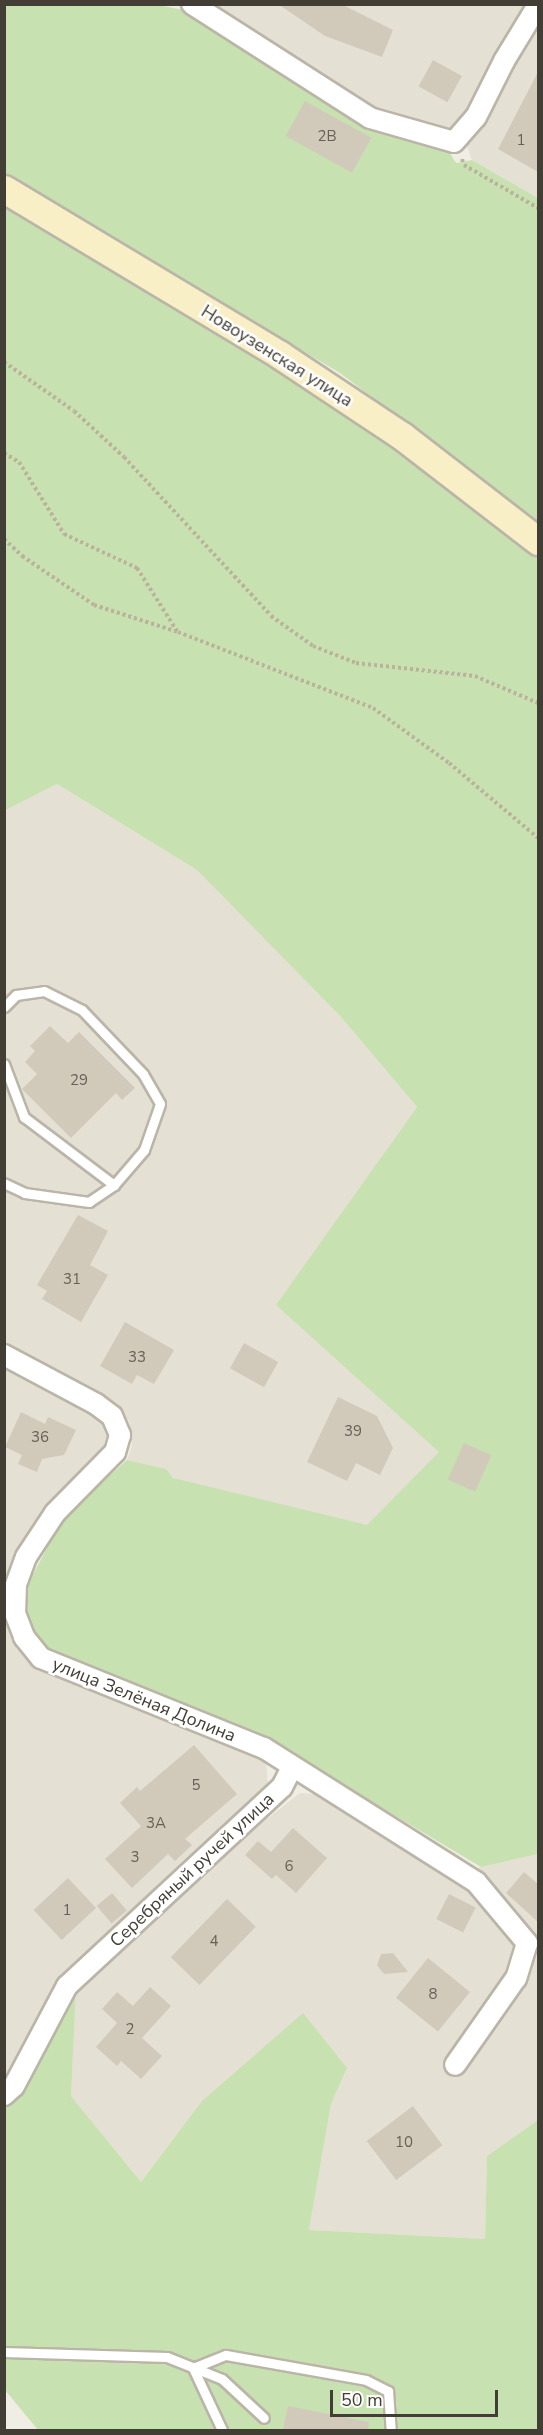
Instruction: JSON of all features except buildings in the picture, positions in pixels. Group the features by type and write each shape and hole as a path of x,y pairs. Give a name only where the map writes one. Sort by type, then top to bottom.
{"main road":[{"name":"Новоузенская улица","path":"4,189 308,373 402,436 538,541"}],"street":[{"path":"192,4 370,118 454,142 476,117 504,61 538,5"},
{"name":"улица Зелёная Долина","path":"4,1355 96,1404 112,1416 120,1435 115,1452 55,1513 26,1557 16,1595 15,1613 24,1637 41,1658 264,1748 292,1767"},
{"path":"292,1767 476,1882 527,1942 516,1978 455,2065"},
{"name":"Серебряный ручей улица","path":"4,2095 14,2086 67,1986 282,1787 292,1767"}],"lane":[{"path":"4,1007 16,995 44,991 82,1010 143,1074 160,1104 144,1150 114,1185 89,1202 26,1193 4,1183"},
{"path":"4,1064 24,1117 114,1185"},
{"path":"4,2352 167,2357 222,2379 264,2418"},
{"path":"193,2368 226,2355 366,2380 388,2391 391,2430"},
{"path":"193,2368 222,2430"}],"path":[{"path":"454,142 464,165 538,208"},
{"path":"4,362 74,411 124,456 270,616 313,646 356,663 475,676 538,703"},
{"path":"4,453 19,462 64,534 137,568 178,632"},
{"path":"4,539 22,556 94,605 178,632 373,708 449,763 538,838"}],"shaded area":[{"path":"205,5 532,5 470,112 457,127 446,132 373,113"},
{"path":"538,16 538,198 472,160 464,137"},
{"path":"57,784 197,870 341,1017 417,1107 277,1305 465,1400 425,1575 173,1478 165,1469 127,1460 132,1445 130,1423 119,1409 61,1372 5,1344 4,810"},
{"path":"4,1364 54,1388 103,1420 108,1433 103,1446 47,1506 17,1554 6,1582 6,1622 13,1643 33,1668 266,1760 268,1788 62,1980 4,2083"},
{"path":"300,1793 324,1795 456,1878 481,1867 538,1854 538,2120 487,2156 485,2239 309,2230 331,2104 347,2068 201,2102 141,2182 71,2096 76,1989 198,1873"}],"green space":[{"path":"153,4 189,11 446,147 456,163 472,160 538,198 538,523 340,373 5,175 5,5"},
{"path":"4,202 275,364 538,555 538,1854 481,1867 265,1738 47,1648 33,1628 27,1610 26,1587 64,1517 127,1460 166,1469 173,1478 367,1525 439,1452 276,1305 417,1107 341,1017 197,870 57,784 5,810"},
{"path":"76,1989 71,2096 141,2182 201,2102 303,2013 347,2068 331,2104 309,2230 485,2239 487,2156 538,2120 538,2430 38,2430 5,2390 4,2106 22,2092"}]}
